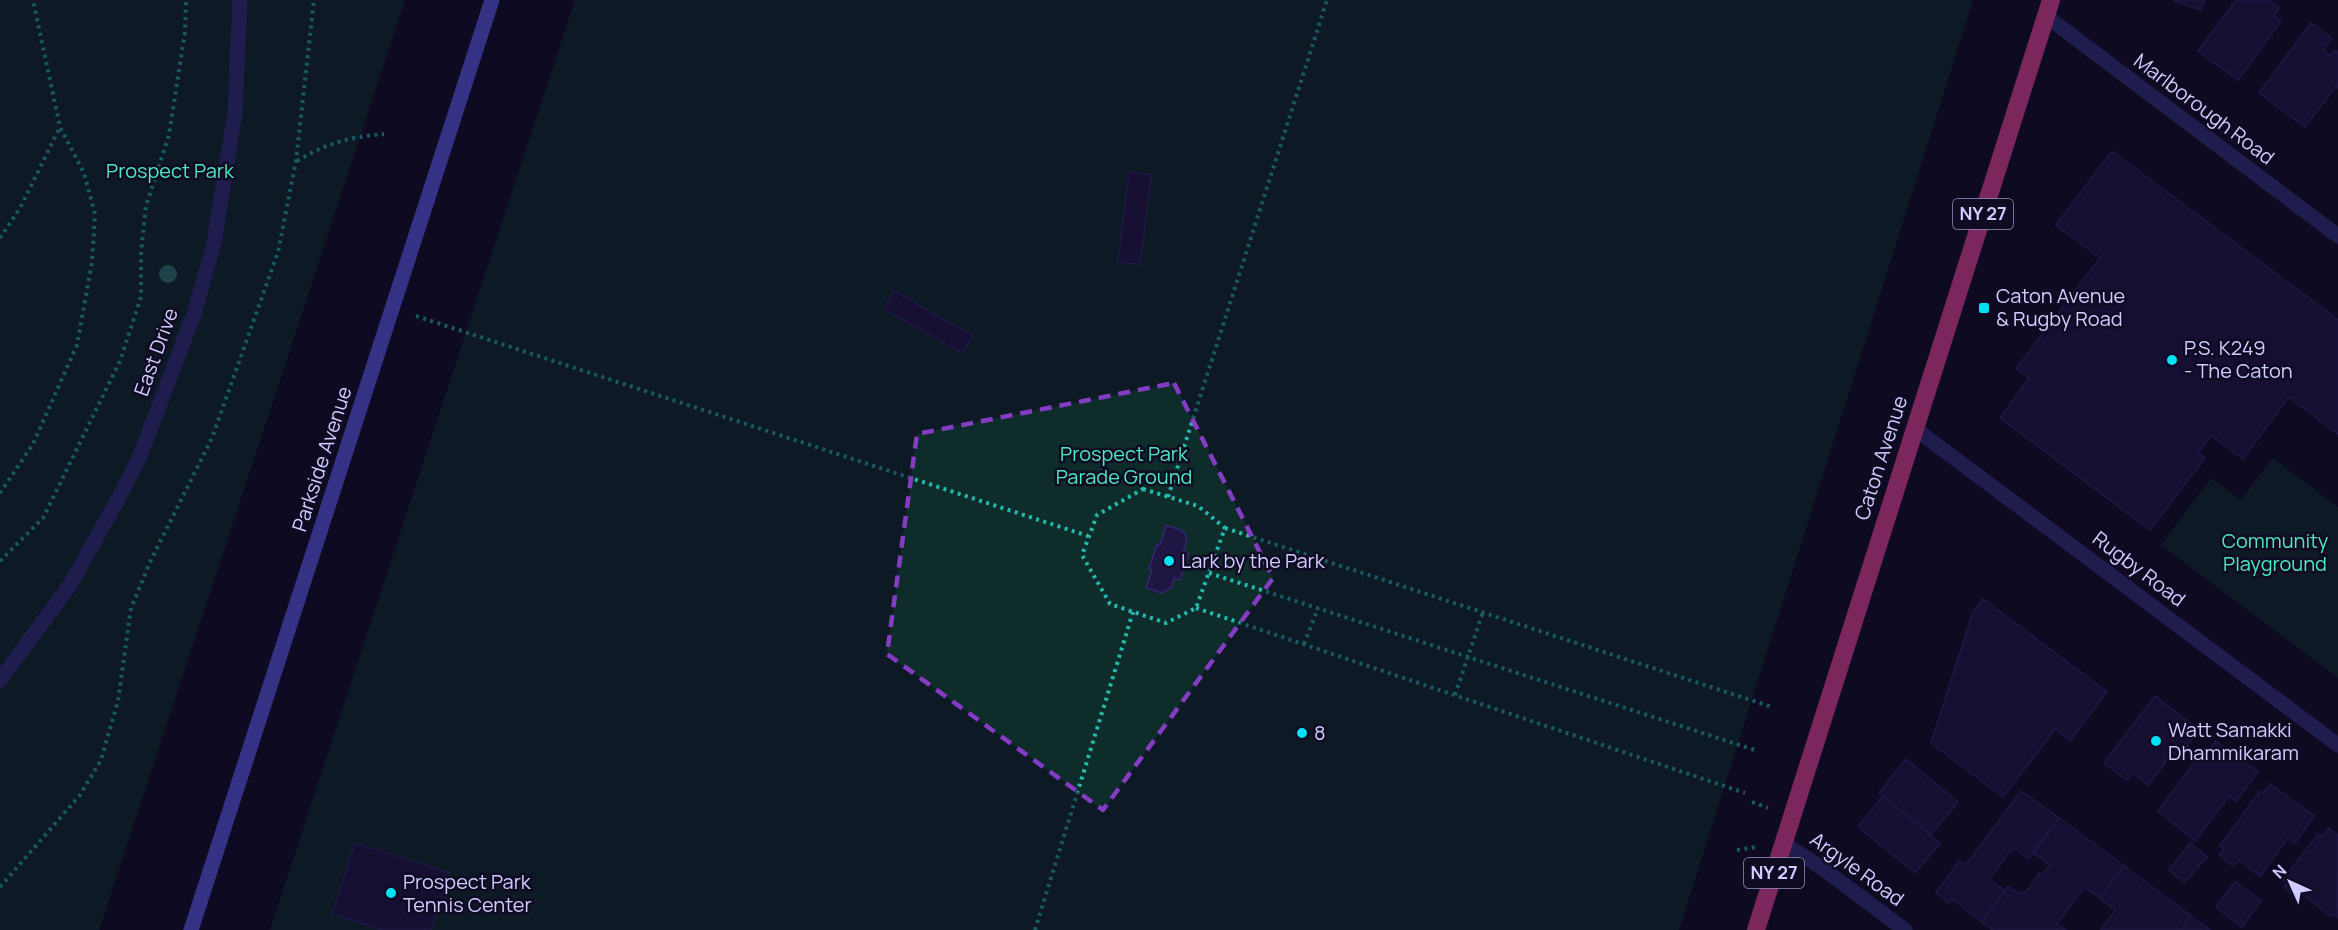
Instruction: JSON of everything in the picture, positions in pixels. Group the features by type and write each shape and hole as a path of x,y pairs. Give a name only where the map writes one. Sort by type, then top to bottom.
{"highway":[{"name":"Caton Avenue","path":"1756,930 2048,8"}],"main road":[{"name":"Parkside Avenue","path":"191,930 492,0"}],"street":[{"name":"East Drive","path":"0,680 70,585 117,501 140,456 194,314 214,243 235,113 240,0"},
{"name":"Marlborough Road","path":"2048,8 2338,236"},
{"name":"Rugby Road","path":"1914,428 2338,745"},
{"name":"Argyle Road","path":"1783,843 1822,868 1905,930"}],"path":[{"path":"0,493 33,444 78,345 92,262 95,214 84,173 60,127 33,0"},
{"path":"0,561 43,518 120,361 141,297 141,252 146,206 169,135 185,32 186,0"},
{"path":"0,887 80,795 101,760 118,701 131,608 151,560 212,438 278,252 296,161 314,0"},
{"path":"1168,497 1328,0"},
{"path":"0,238 20,208 60,127"},
{"path":"296,161 320,147 352,137 384,134"},
{"path":"428,320 1088,536"},
{"path":"1225,528 1196,608 1166,623 1110,604 1082,555 1097,515 1143,489 1198,506 1225,528 1772,707"},
{"path":"1209,573 1758,751"},
{"path":"1196,608 1745,793"},
{"path":"1305,644 1318,608"},
{"path":"1035,930 1133,612"},
{"path":"1455,695 1483,612"}],"highlighted area":[{"path":"1174,383 1273,578 1103,810 887,654 917,434"}],"green space":[{"name":"Prospect Park","path":"0,0 405,0 99,930 0,930"},
{"name":"Prospect Park Parade Ground","path":"575,0 1973,0 1679,930 270,930"},
{"name":"Community Playground","path":"2273,458 2338,507 2338,678 2161,545 2211,478 2241,500"}],"building":[{"path":"2173,0 2205,0 2201,10"},
{"path":"2236,0 2268,0 2279,8 2274,16 2281,21 2238,80 2198,51"},
{"path":"2311,23 2332,38 2323,50 2330,56 2335,50 2338,52 2338,88 2336,86 2305,127 2259,93"},
{"name":"P.S. K249 - The Caton","path":"2112,151 2338,320 2338,434 2289,397 2243,459 2211,435 2198,453 2205,458 2150,530 2000,418 2029,378 2016,369 2100,258 2056,225"},
{"path":"1129,172 1151,175 1140,264 1118,262"},
{"path":"894,291 973,336 962,353 884,309"},
{"name":"Lark by the Park","path":"1166,525 1183,531 1187,540 1183,551 1189,553 1180,580 1174,578 1171,588 1162,593 1146,588 1152,570 1149,569"},
{"path":"1983,599 2107,692 2070,741 2055,729 2003,797 1931,743 1973,612"},
{"name":"Watt Samakki Dhammikaram","path":"2155,696 2199,730 2179,757 2171,751 2164,761 2166,762 2148,785 2133,773 2127,780 2104,763"},
{"path":"2216,741 2258,772 2236,801 2229,796 2195,841 2158,811 2205,748 2208,751"},
{"path":"1906,759 1958,802 1931,835 1879,793"},
{"path":"2270,784 2314,816 2295,843 2288,838 2260,876 2238,860 2233,866 2219,855 2224,849 2220,846 2260,791 2263,793"},
{"path":"2021,791 2059,818 2029,859 2013,847 1989,879 2005,891 1982,922 1952,899 1949,903 1936,893 1959,861 1966,865"},
{"path":"1883,796 1940,843 1915,873 1858,827"},
{"path":"2059,818 2124,866 2100,898 2084,887 2057,924 2066,930 1993,930 1982,922 2008,886 2018,893 2025,893 2040,873 2042,875 2050,865 2033,852"},
{"path":"2329,828 2338,835 2337,917 2334,914 2332,917 2302,894 2298,899 2284,888 2287,883 2283,880 2318,834 2322,837"},
{"name":"Prospect Park Tennis Center","path":"355,843 449,873 431,930 382,930 332,914"},
{"path":"2190,843 2207,857 2184,883 2169,870"},
{"path":"2124,866 2191,916 2181,930 2101,930 2115,910 2100,898"},
{"path":"2235,882 2261,901 2242,927 2216,907"},
{"path":"2191,916 2210,930 2181,930"}],"place":[{"name":"Caton Avenue & Rugby Road","path":"1984,308"},
{"name":"P.S. K249 - The Caton","path":"2172,360"},
{"name":"Lark by the Park","path":"1169,561"},
{"name":"8","path":"1302,733"},
{"name":"Watt Samakki Dhammikaram","path":"2156,741"},
{"name":"Prospect Park Tennis Center","path":"391,893"}]}
